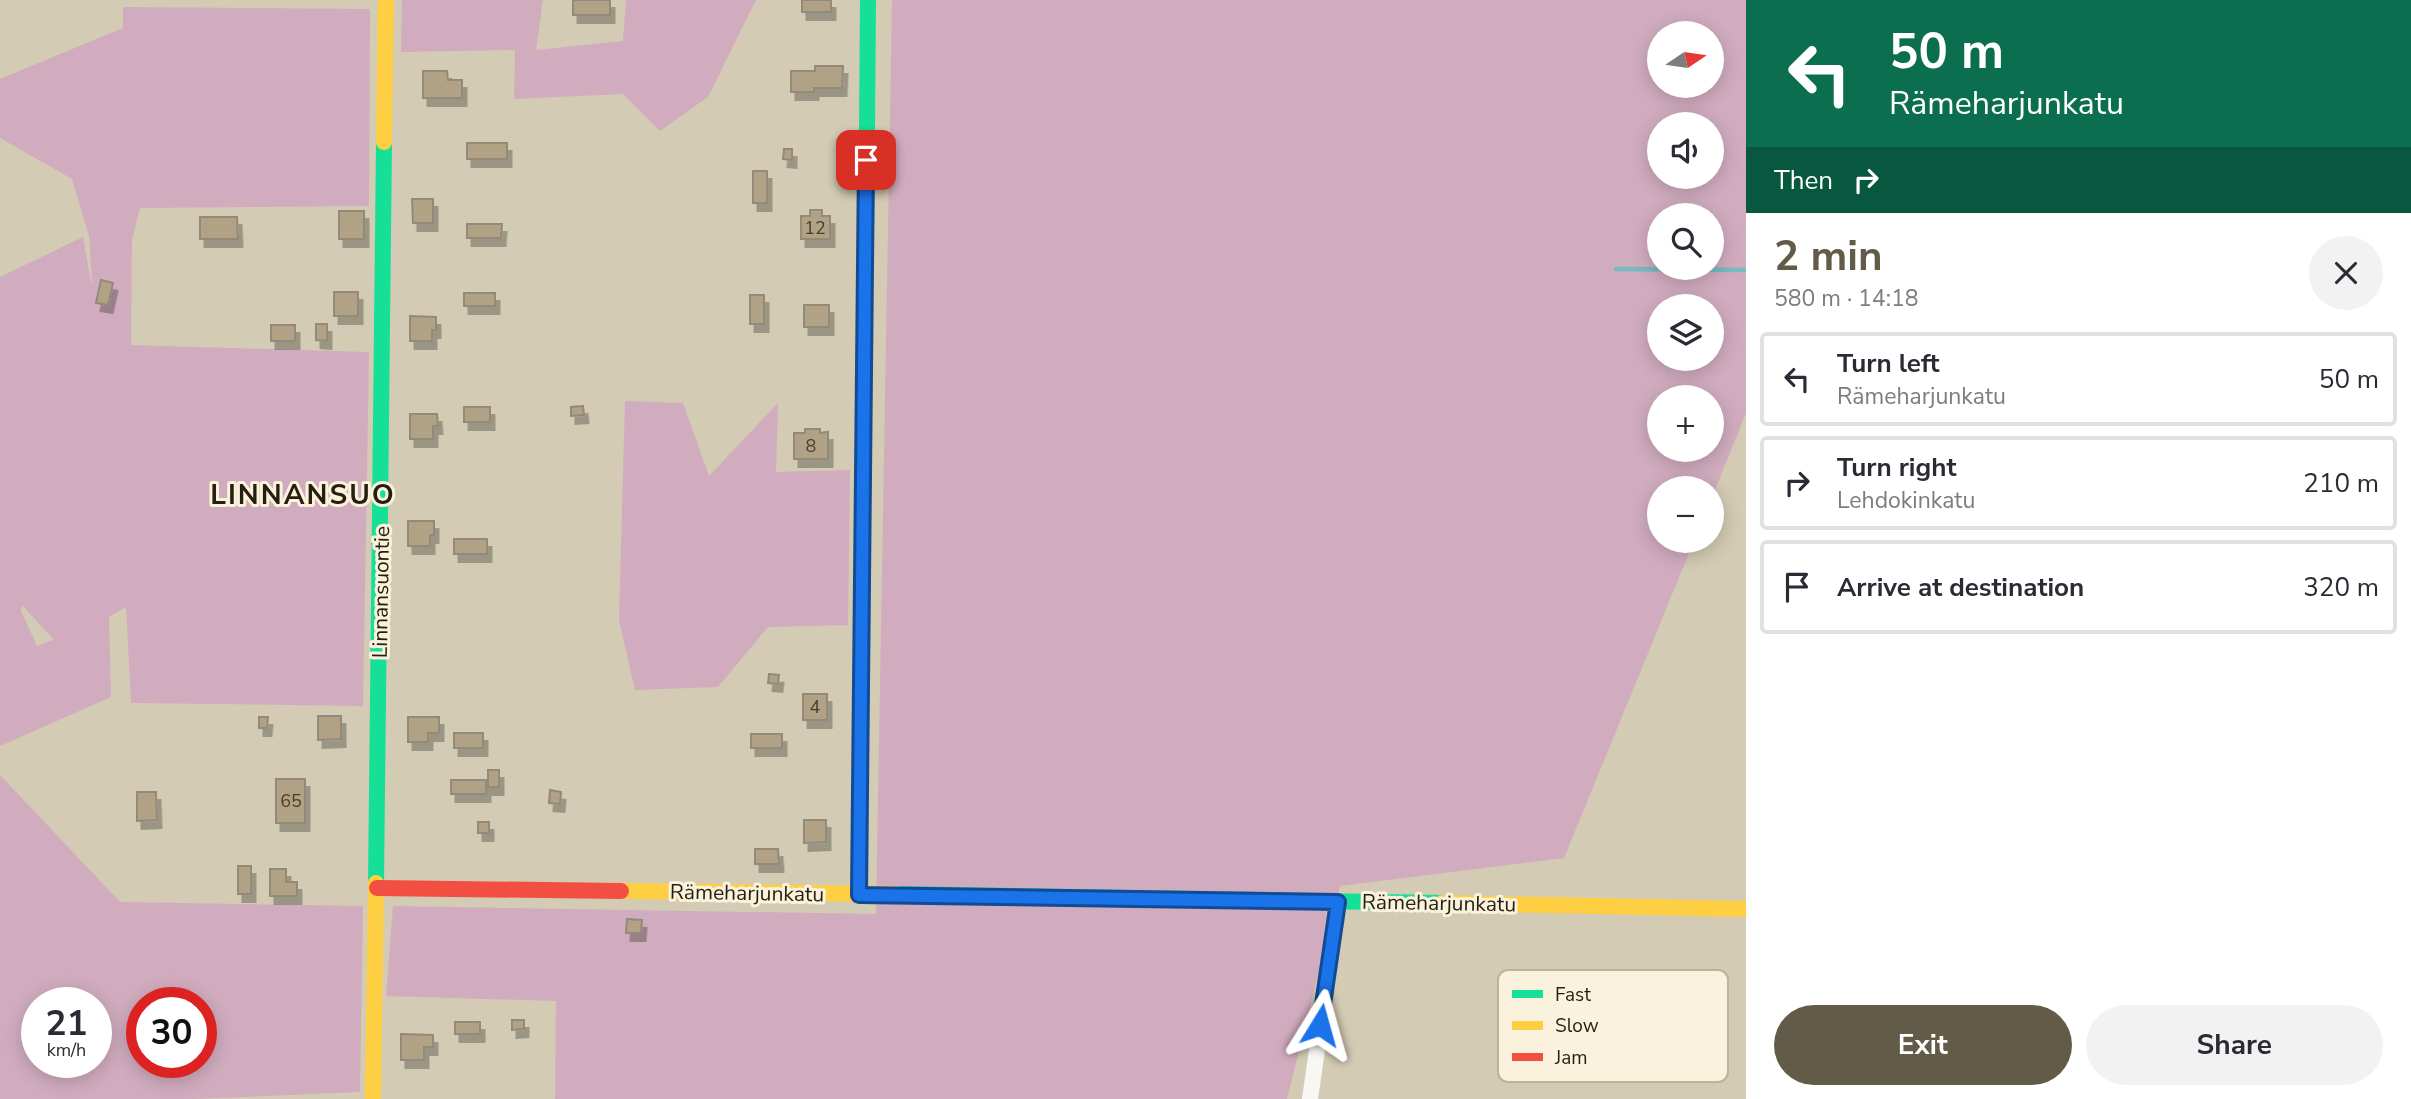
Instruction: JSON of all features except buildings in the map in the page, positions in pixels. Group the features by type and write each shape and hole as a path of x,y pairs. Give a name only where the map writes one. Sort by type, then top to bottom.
{"street":[{"name":"Linnansuontie","path":"373,1099 386,0"},
{"path":"859,895 868,0"},
{"name":"Rämeharjunkatu","path":"377,888 1746,909"},
{"path":"1310,1099 1338,902"}],"shaded area":[{"path":"402,0 543,0 536,50 623,41 626,0 756,0 708,97 660,131 623,94 514,99 515,50 401,52"},
{"path":"892,0 1746,0 1746,413 1720,476 1647,476 1647,553 1689,553 1564,858 1340,886 1287,1099 555,1099 556,1001 386,996 393,906 876,914"},
{"path":"123,7 370,9 369,206 140,208 132,240 131,345 369,352 363,706 131,703 126,607 109,617 111,697 0,746 0,277 83,237 91,283 92,281 89,236 72,179 0,138 0,79 123,28","holes":["22,605 53,639 37,646 21,611"]},
{"path":"625,401 683,403 709,476 778,403 776,472 850,470 848,625 768,627 718,687 635,690 619,620"},
{"path":"0,775 120,902 363,906 360,1092 196,1099 0,1099"}],"waterway":[{"path":"1616,269 1746,270"}],"traffic: fast":[{"path":"866,249 868,0"},
{"path":"376,883 384,142"},
{"path":"896,894 1442,903"}],"traffic: slow":[{"path":"384,142 386,0"},
{"path":"862,575 866,249"},
{"path":"373,1099 376,883"},
{"path":"621,891 896,894"},
{"path":"1442,903 1746,909"}],"traffic: jam":[{"path":"859,895 862,575"},
{"path":"377,888 621,891"}],"district":[{"name":"LINNANSUO","path":"303,494"}],"route":[{"path":"866,160 859,895 1338,902 1320,1025"}]}
